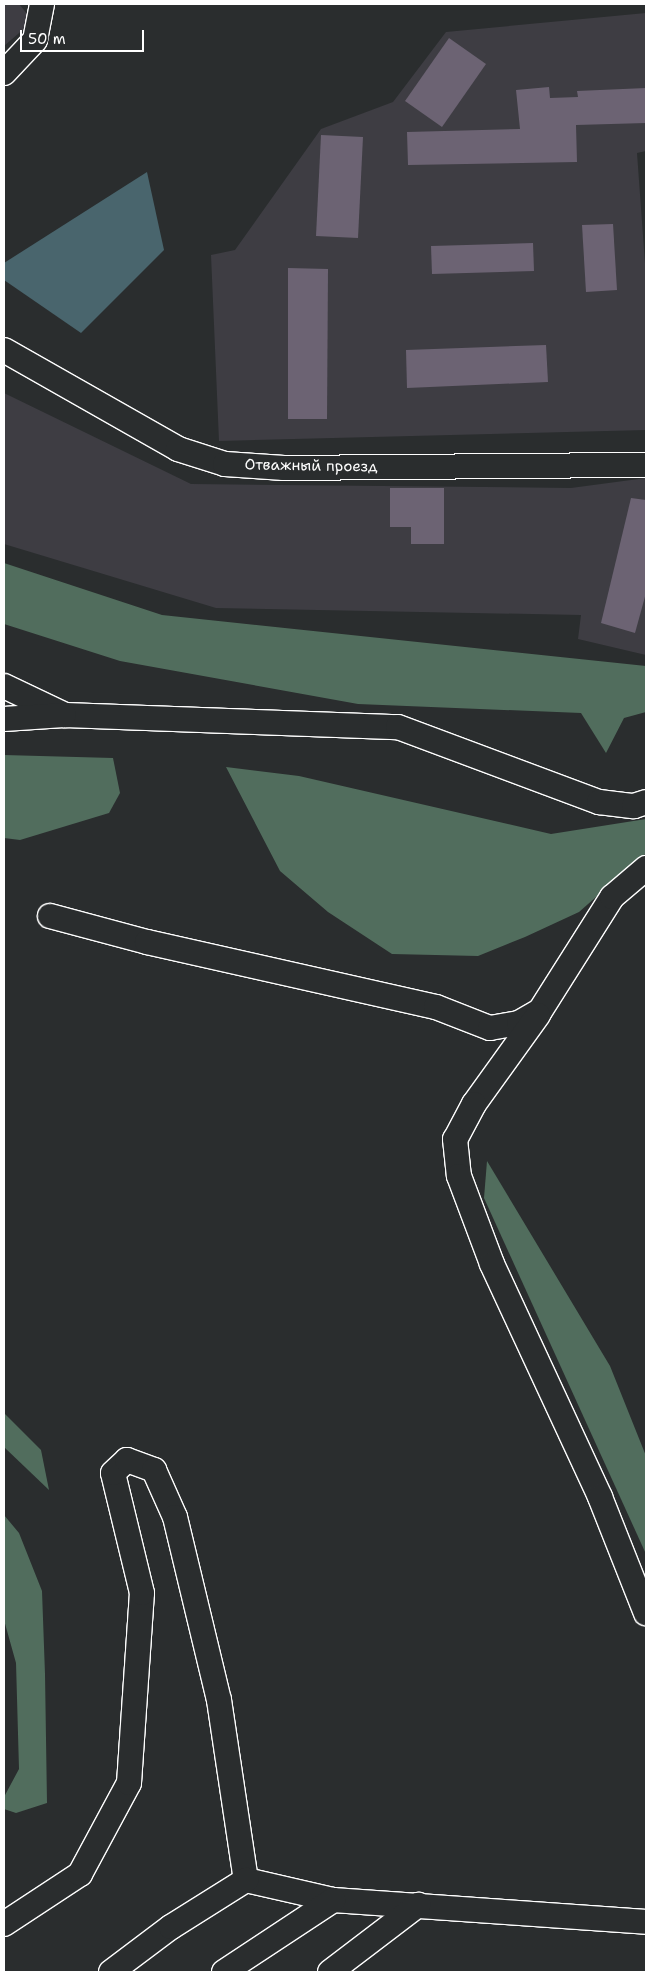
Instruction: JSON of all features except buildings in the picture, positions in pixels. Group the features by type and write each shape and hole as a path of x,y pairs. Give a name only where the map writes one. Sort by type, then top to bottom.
{"street":[{"path":"4,73 35,40 42,4"},
{"name":"Отважный проезд","path":"4,350 178,449 225,464 284,468 646,465"},
{"path":"4,686 66,715"},
{"path":"4,719 66,715 398,727 518,768 599,802 634,806 646,802"},
{"path":"646,868 612,897 540,1011 474,1104 455,1139 459,1176 492,1264 600,1497 646,1613"},
{"path":"50,916 148,942 436,1007 490,1028 519,1023 540,1011"},
{"path":"4,1924 80,1874 129,1783 142,1593 112,1473 127,1460 154,1470 175,1517 219,1700 246,1880"},
{"path":"111,1972 171,1927 246,1880 333,1900 646,1922"},
{"path":"224,1972 333,1900"},
{"path":"330,1972 418,1905"}],"shaded area":[{"path":"4,4 19,4 33,21 4,46"},
{"path":"646,13 646,151 637,153 646,277 646,430 219,441 211,255 235,250 321,129 393,102 446,32"},
{"path":"4,393 191,484 571,488 646,478 646,655 578,639 581,615 216,608 4,544"}],"green space":[{"path":"4,563 162,615 646,666 646,712 624,718 606,753 581,713 358,704 120,661 4,624"},
{"path":"4,755 113,758 120,793 109,813 20,840 4,838"},
{"path":"226,767 299,776 551,834 646,819 646,853 579,912 478,956 392,954 328,912 280,871"},
{"path":"487,1161 610,1366 646,1456 646,1554 484,1198"},
{"path":"4,1413 41,1450 49,1490 4,1447"},
{"path":"4,1515 19,1533 42,1591 47,1803 16,1813 4,1809 4,1797 19,1769 16,1663 4,1620"}],"water":[{"path":"147,172 164,250 81,333 4,280 4,263"}]}
